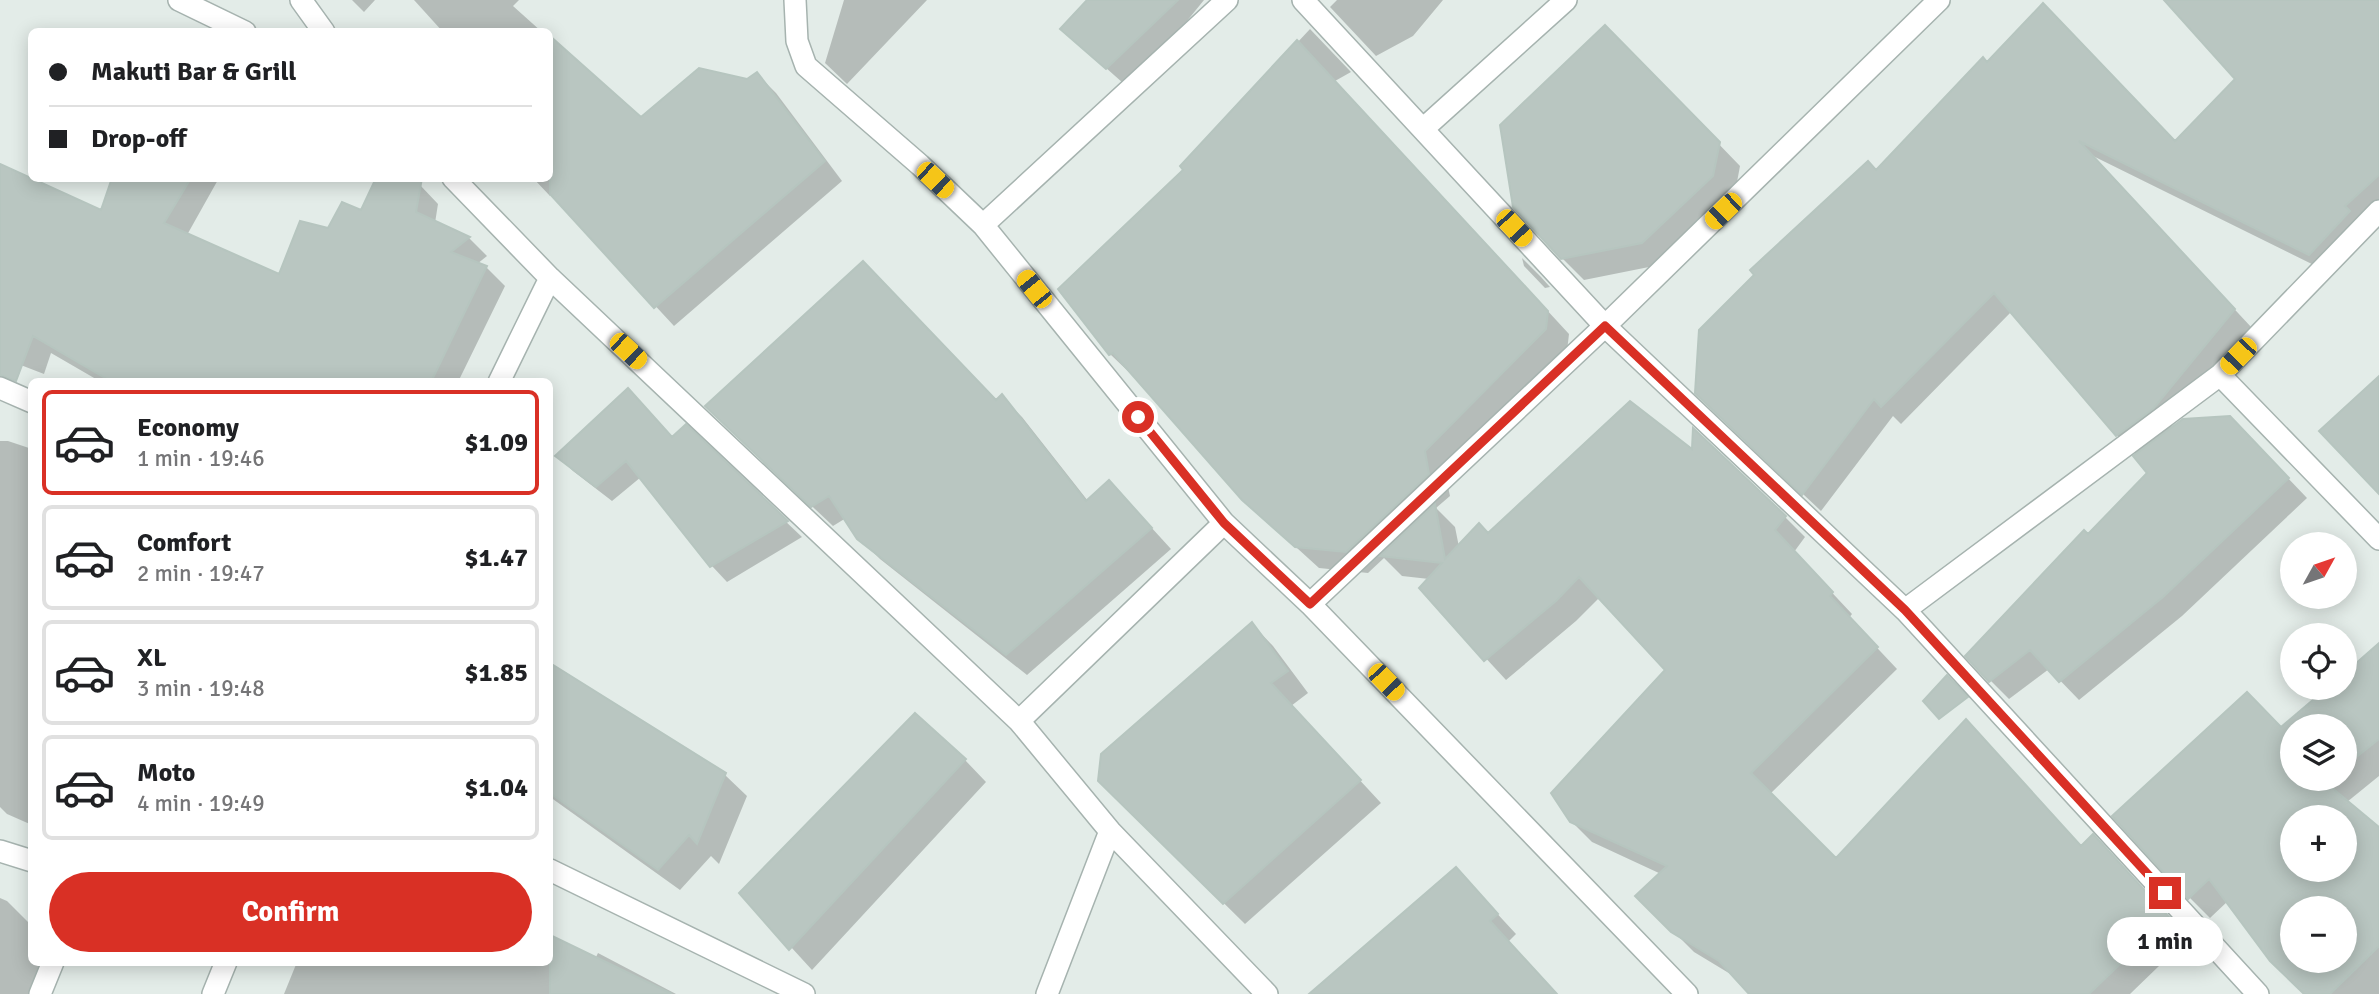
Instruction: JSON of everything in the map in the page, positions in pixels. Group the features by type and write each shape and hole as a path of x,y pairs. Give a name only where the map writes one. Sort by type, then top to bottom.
{"street":[{"path":"179,0 236,28"},
{"path":"301,0 321,28"},
{"path":"795,0 797,41 806,66 983,225 1224,523 1310,604 1687,994"},
{"path":"983,225 1227,0"},
{"path":"1303,0 1605,326 1905,610 2258,994"},
{"path":"1423,129 1566,0"},
{"path":"1310,604 1605,326 1939,0"},
{"path":"457,182 550,278 1018,721 1111,831 1268,994"},
{"path":"1905,610 2220,374 2379,211"},
{"path":"501,378 550,278"},
{"path":"2220,374 2379,539"},
{"path":"0,388 28,400"},
{"path":"1018,721 1224,523"},
{"path":"1047,994 1111,831"},
{"path":"0,851 28,860"},
{"path":"553,871 804,994"},
{"path":"40,994 51,966"},
{"path":"213,994 224,966"}],"building":[{"path":"1087,0 1178,0 1106,69 1060,29"},
{"path":"2164,0 2379,0 2379,175 2345,206 2350,211 2309,255 2079,141 2235,309 2153,409 2116,436 1994,293 1881,407 1874,399 1802,495 1695,393 1699,330 1754,275 1750,270 1868,161 1876,170 1983,57 1987,62 2043,3 2175,141 2235,79"},
{"path":"1605,25 1720,142 1713,176 1642,243 1561,259 1513,207 1500,125"},
{"path":"553,39 641,117 699,68 747,79 757,72 825,161 654,308 550,194 550,182 553,182"},
{"path":"1297,40 1548,311 1546,329 1425,451 1429,474 1346,552 1295,547 1242,500 1113,353 1109,355 1058,289 1183,170 1180,166"},
{"path":"0,164 28,177 28,182 40,182 101,210 111,182 189,182 164,223 279,274 300,221 328,228 342,202 361,210 374,182 421,182 416,212 470,237 451,252 487,266 433,378 105,378 33,336 16,381 0,375"},
{"path":"863,261 996,400 1002,394 1086,501 1109,480 1152,528 1006,655 857,539 829,496 811,507 705,406"},
{"path":"2379,376 2379,494 2319,431"},
{"path":"628,388 672,437 686,424 788,521 710,567 626,461 596,487 555,456"},
{"path":"1630,401 1692,449 1693,428 1786,516 1775,530 1833,592 1830,596 1878,647 1751,773 1836,858 1966,719 2081,846 2093,834 2169,917 2089,994 1749,994 1719,961 1671,932 1635,896 1667,866 1570,822 1551,793 1665,670 1579,577 1556,601 1484,661 1419,588 1442,563 1380,556 1435,504 1445,559 1479,523 1488,533"},
{"path":"2230,416 2289,478 2163,597 2059,682 2030,650 1989,682 1965,656 2084,530 2088,534 2147,473 2133,456 2183,419"},
{"path":"1252,622 1288,671 1271,683 1361,780 1223,904 1098,781 1101,754"},
{"path":"2379,643 2379,739 2357,756 2357,714 2296,714 2313,700 2357,700 2357,662"},
{"path":"553,665 726,773 697,844 689,835 658,870 553,795"},
{"path":"1947,675 1968,697 1939,719 1923,701"},
{"path":"2247,692 2280,726 2280,791 2336,791 2353,805 2280,805 2280,882 2357,882 2357,809 2379,827 2379,946 2357,968 2357,896 2280,896 2280,971 2209,879 2188,899 2112,816"},
{"path":"915,713 966,759 789,950 739,893"},
{"path":"1456,867 1498,914 1490,921 1557,994 1309,994"},
{"path":"553,936 672,994 550,994"},
{"path":"2282,973 2351,973 2330,994 2304,994"}],"route":[{"path":"1138,417 1224,523 1310,604 1605,326 1905,610 2165,893"}]}
